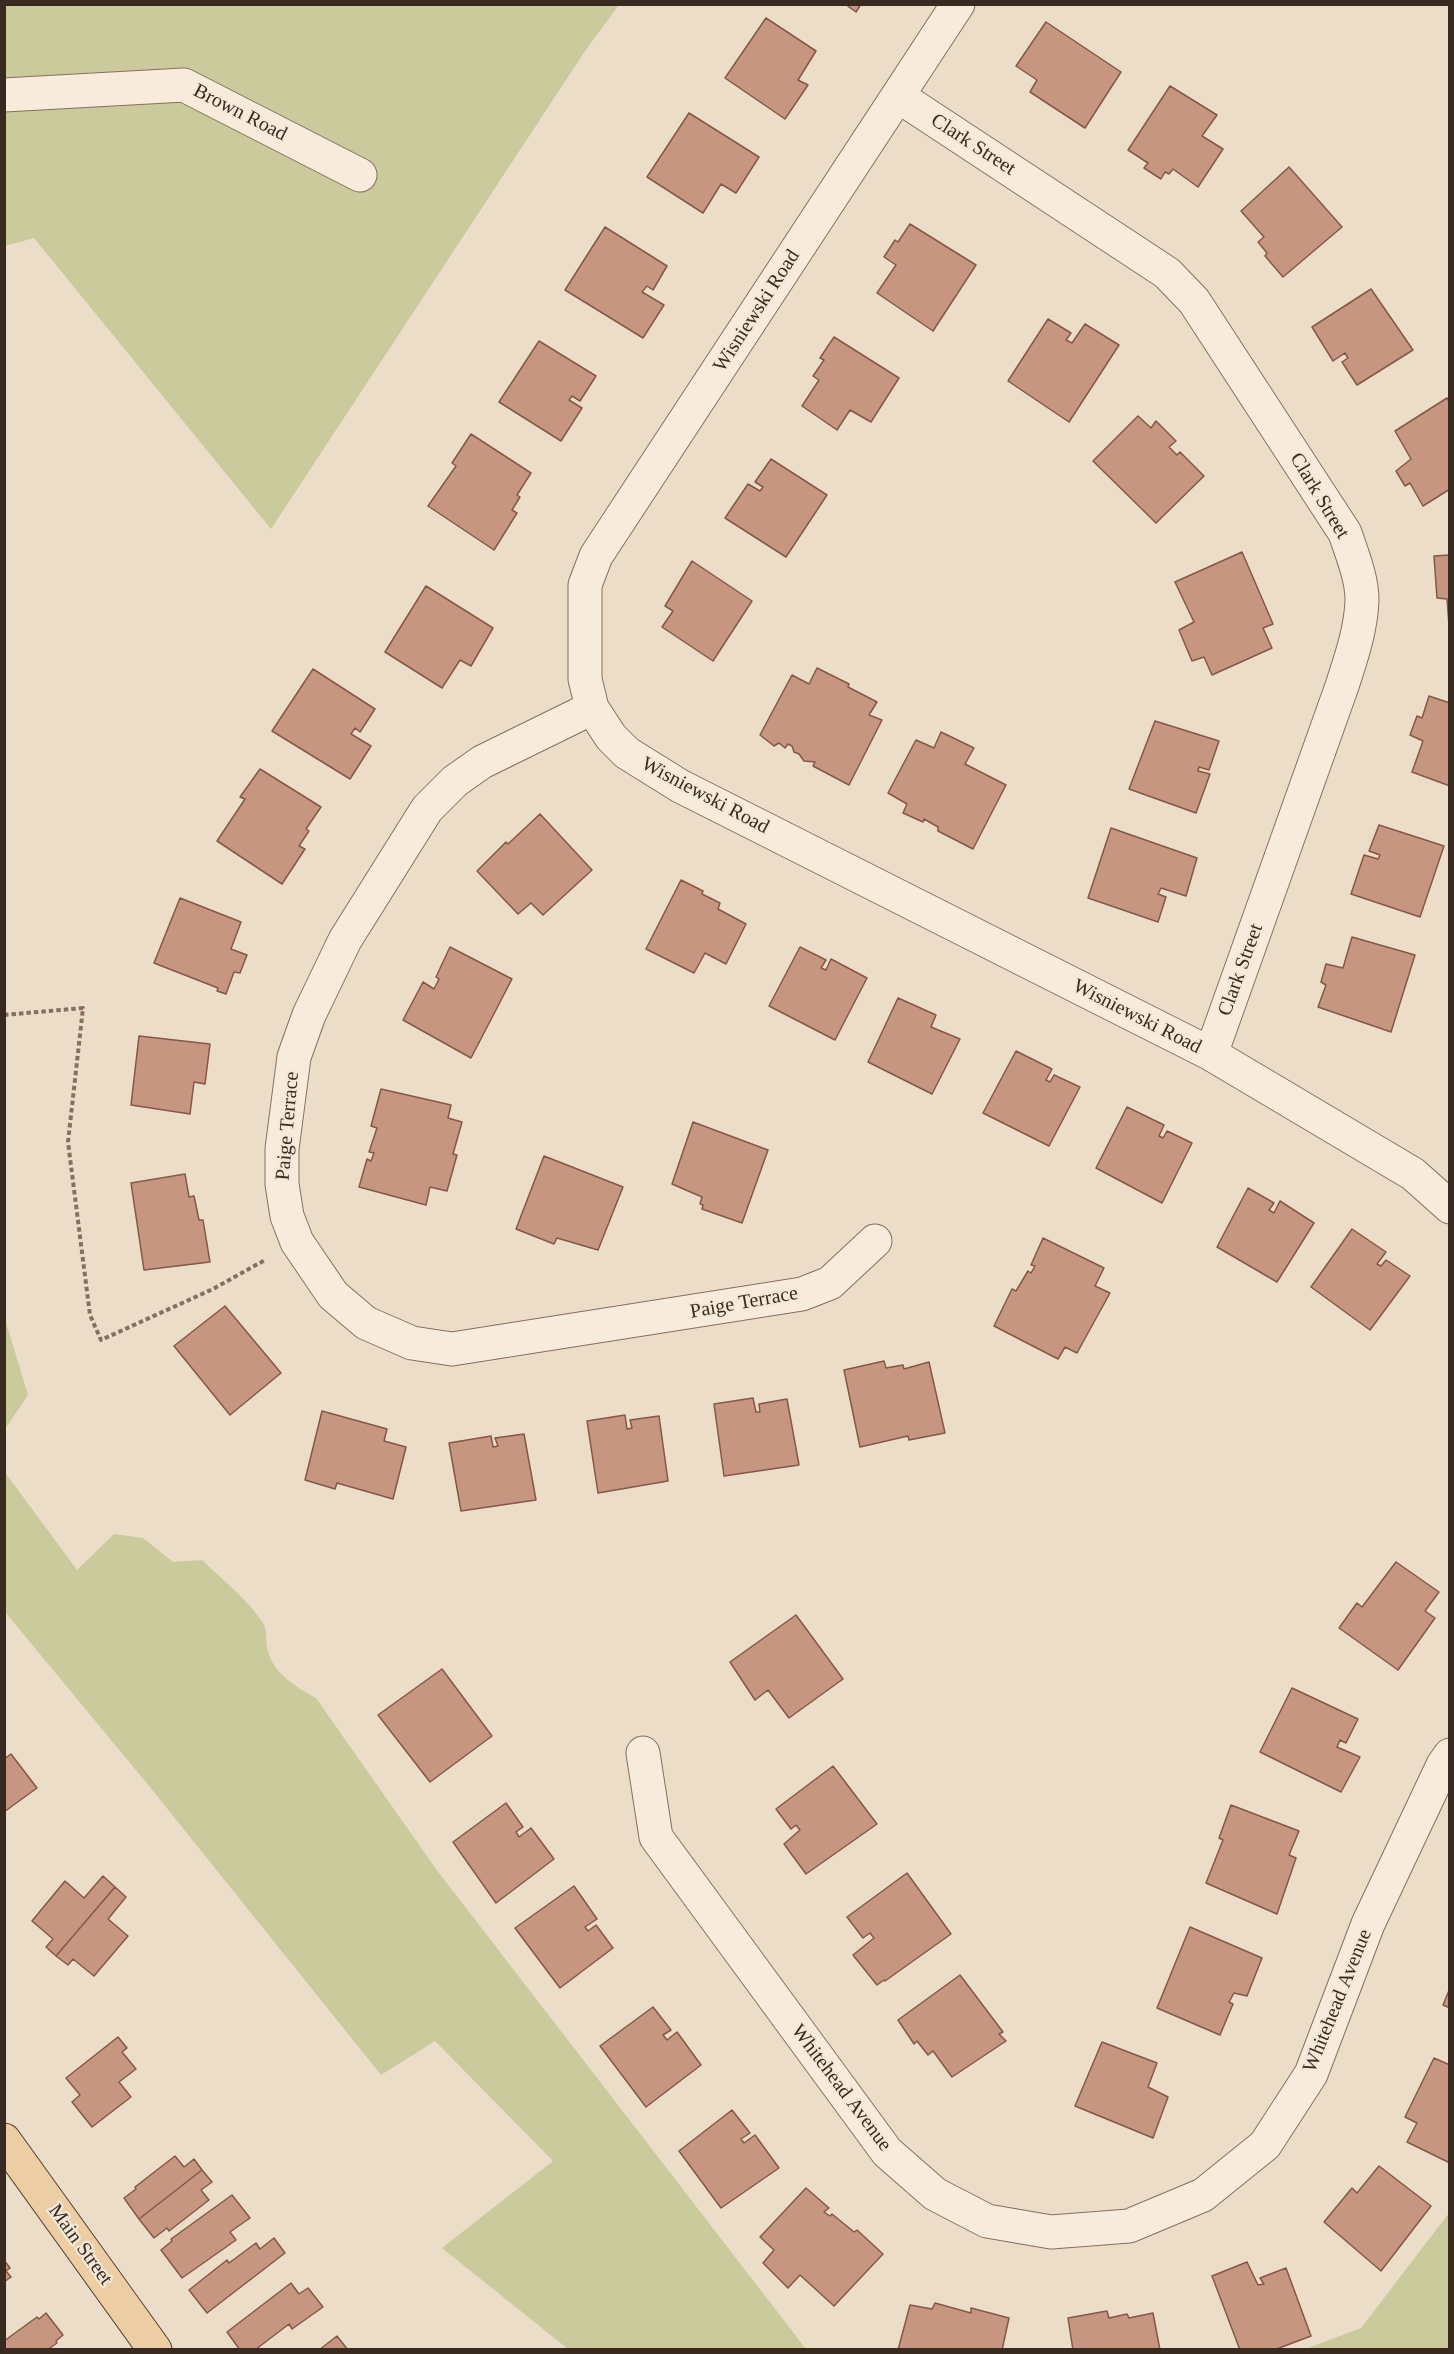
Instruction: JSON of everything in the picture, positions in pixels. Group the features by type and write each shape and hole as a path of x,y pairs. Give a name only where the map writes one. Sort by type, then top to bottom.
{"main road":[{"name":"Main Street","path":"4,2140 155,2349"}],"street":[{"name":"Wisniewski Road","path":"958,4 596,556 585,585 585,680 592,708 611,737 627,753 680,786 1211,1054 1413,1174 1449,1207"},
{"name":"Brown Road","path":"4,95 184,85 360,175"},
{"name":"Clark Street","path":"898,96 1167,273 1194,301 1345,533 1357,568 1362,599 1357,639 1211,1054"},
{"name":"Paige Terrace","path":"592,708 482,762 455,781 427,809 345,940 309,1015 294,1057 282,1149 282,1184 287,1216 297,1242 333,1295 366,1323 412,1343 452,1350 802,1294 830,1283 875,1241"},
{"name":"Whitehead Avenue","path":"643,1753 656,1838 887,2152 935,2194 987,2221 1051,2232 1129,2226 1203,2195 1265,2145 1311,2074 1368,1924 1449,1755"}],"path":[{"path":"4,1015 83,1008 68,1142 90,1314 101,1340 213,1289 297,1242"}],"green space":[{"path":"5,5 619,5 585,51 271,529 34,238 5,246"},
{"path":"4,1316 28,1395 5,1429 4,1429"},
{"path":"4,1471 77,1570 114,1534 143,1538 173,1562 202,1560 250,1606 265,1626 268,1651 275,1666 294,1684 316,1698 436,1869 806,2349 568,2349 442,2248 553,2161 435,2041 381,2075 145,1781 5,1612"},
{"path":"1449,2213 1449,2349 1305,2349 1361,2328"}],"building":[{"path":"845,4 861,4 856,12"},
{"path":"766,18 816,51 798,80 808,85 785,119 725,78"},
{"path":"1046,22 1121,72 1085,128 1030,92 1037,80 1016,66"},
{"path":"1170,86 1217,115 1202,136 1223,149 1198,187 1173,169 1169,174 1165,172 1161,179 1144,168 1148,163 1128,150"},
{"path":"689,113 759,157 736,193 721,184 703,213 647,177"},
{"path":"1289,167 1342,227 1283,277 1265,256 1267,253 1258,242 1264,237 1241,211"},
{"path":"910,224 976,265 933,331 877,293 896,265 884,257 895,240 898,242"},
{"path":"605,227 667,266 653,290 647,286 642,292 664,305 643,338 565,290"},
{"path":"1371,289 1413,350 1357,385 1342,362 1348,358 1345,353 1333,361 1312,327"},
{"path":"1048,319 1071,333 1066,340 1072,343 1085,324 1119,345 1069,422 1008,381"},
{"path":"834,337 899,378 871,422 850,410 837,430 802,406 819,380 813,376 824,360 820,358"},
{"path":"539,341 596,376 580,401 572,396 569,400 582,408 561,441 499,402"},
{"path":"1447,398 1450,403 1450,489 1423,506 1410,483 1405,486 1396,471 1411,459 1395,431"},
{"path":"1138,416 1151,428 1156,421 1176,441 1169,447 1177,455 1180,452 1204,476 1156,523 1093,461"},
{"path":"471,434 531,473 517,495 520,497 512,510 517,513 494,550 428,506 456,466 452,463"},
{"path":"771,459 827,495 786,557 725,518 748,484 760,491 763,487 755,482"},
{"path":"1242,552 1273,624 1263,628 1272,648 1212,675 1204,657 1192,661 1179,630 1194,622 1175,582"},
{"path":"1450,555 1450,638 1447,599 1437,598 1434,556"},
{"path":"692,561 752,601 713,661 662,627 673,611 665,606"},
{"path":"426,586 493,628 471,666 460,660 442,688 385,652"},
{"path":"817,668 849,684 848,687 877,702 869,715 882,720 849,785 813,766 815,762 804,761 799,754 794,752 792,746 788,744 785,748 779,743 774,746 760,735 792,675 809,684"},
{"path":"313,669 375,709 360,732 355,728 351,734 371,746 350,779 272,731"},
{"path":"1429,696 1450,703 1450,786 1412,772 1423,741 1410,735 1417,716 1422,718"},
{"path":"1155,721 1219,741 1209,770 1199,767 1198,771 1210,774 1196,813 1129,789"},
{"path":"941,732 974,748 965,764 1006,785 973,849 938,831 938,827 924,819 923,822 903,813 907,804 888,793 916,740 934,748"},
{"path":"260,769 321,807 306,829 309,831 299,846 305,849 282,884 217,841 245,799 240,797"},
{"path":"540,814 592,870 543,915 531,903 518,914 477,871 506,842 508,844"},
{"path":"1379,825 1444,846 1420,917 1351,894 1364,855 1378,859 1380,855 1369,851"},
{"path":"1111,828 1197,858 1186,896 1161,888 1158,894 1166,897 1158,922 1088,898"},
{"path":"681,880 720,903 718,909 746,924 726,964 705,953 694,973 646,949"},
{"path":"180,898 241,922 231,949 247,955 240,973 234,972 226,994 217,991 218,988 154,963"},
{"path":"1352,937 1415,955 1391,1032 1318,1007 1326,985 1321,982 1326,964 1343,968"},
{"path":"450,947 512,979 471,1058 403,1020 423,982 434,989 439,979 436,977"},
{"path":"800,947 826,960 821,968 826,970 831,959 867,978 835,1040 769,1006"},
{"path":"898,998 936,1015 931,1027 960,1039 932,1094 868,1062"},
{"path":"139,1036 210,1044 205,1084 194,1082 190,1114 131,1105"},
{"path":"1016,1051 1052,1069 1046,1080 1050,1082 1054,1075 1080,1087 1049,1146 983,1113"},
{"path":"381,1089 451,1105 448,1118 462,1122 453,1154 457,1155 447,1191 430,1187 426,1205 359,1187 367,1159 371,1161 374,1153 369,1152 377,1128 371,1126"},
{"path":"1127,1107 1164,1125 1159,1136 1163,1138 1167,1131 1192,1143 1162,1203 1096,1168"},
{"path":"693,1122 768,1150 742,1223 702,1209 703,1205 700,1204 702,1197 672,1184"},
{"path":"544,1156 623,1187 598,1250 557,1238 554,1244 516,1229"},
{"path":"185,1174 189,1197 194,1196 199,1220 203,1220 210,1262 144,1270 131,1183"},
{"path":"1248,1188 1274,1203 1269,1210 1274,1213 1280,1201 1314,1223 1277,1282 1217,1247"},
{"path":"1352,1229 1386,1252 1377,1264 1381,1266 1386,1260 1410,1276 1370,1330 1311,1287"},
{"path":"1043,1238 1104,1268 1095,1286 1110,1293 1077,1353 1065,1347 1058,1359 994,1326 1012,1289 1016,1291 1028,1271 1031,1273 1035,1266 1031,1265"},
{"path":"225,1306 281,1373 230,1415 174,1346"},
{"path":"884,1361 886,1368 903,1365 904,1369 929,1362 945,1433 909,1440 908,1436 860,1447 844,1370"},
{"path":"753,1398 756,1412 760,1412 759,1404 787,1399 799,1465 724,1476 714,1404"},
{"path":"322,1411 387,1429 384,1441 406,1447 393,1499 337,1483 335,1489 305,1480"},
{"path":"625,1415 627,1429 632,1428 630,1420 659,1416 668,1481 598,1493 587,1421"},
{"path":"524,1434 536,1500 461,1511 449,1443 491,1436 493,1447 498,1446 495,1438"},
{"path":"1396,1562 1439,1592 1425,1611 1435,1618 1398,1670 1339,1628 1357,1603 1362,1607"},
{"path":"796,1615 843,1679 789,1718 768,1690 755,1700 730,1662"},
{"path":"442,1669 492,1736 430,1782 378,1715"},
{"path":"1292,1688 1358,1719 1346,1743 1340,1740 1337,1747 1360,1757 1341,1792 1260,1752"},
{"path":"11,1754 37,1788 4,1812 4,1759"},
{"path":"833,1766 877,1824 806,1874 784,1844 800,1830 796,1825 791,1829 776,1809"},
{"path":"506,1803 523,1827 516,1832 519,1837 531,1828 554,1859 496,1903 453,1842"},
{"path":"1231,1805 1299,1831 1289,1855 1296,1858 1277,1914 1206,1883 1223,1840 1219,1838"},
{"path":"907,1873 951,1934 877,1985 853,1955 874,1938 870,1933 863,1938 847,1917"},
{"path":"103,1876 115,1887 56,1956 46,1947 53,1939 32,1921 65,1881 84,1898"},
{"path":"574,1886 597,1919 585,1927 588,1931 596,1925 613,1948 560,1988 515,1928"},
{"path":"115,1887 126,1897 108,1919 128,1936 94,1976 73,1959 68,1965 56,1956"},
{"path":"1190,1927 1262,1958 1247,1996 1234,1993 1229,2002 1233,2004 1220,2035 1157,2008"},
{"path":"960,1975 1003,2032 999,2034 1006,2041 952,2077 933,2051 928,2055 917,2041 914,2044 898,2020"},
{"path":"1450,1988 1450,2008 1443,2005"},
{"path":"653,2007 671,2030 663,2035 667,2040 677,2032 701,2065 646,2107 600,2046"},
{"path":"118,2037 127,2048 122,2052 136,2069 119,2082 131,2097 92,2127 72,2102 80,2095 66,2078"},
{"path":"1102,2042 1157,2063 1148,2087 1168,2097 1153,2138 1075,2106"},
{"path":"1434,2058 1450,2065 1450,2163 1407,2142 1417,2123 1405,2117"},
{"path":"732,2110 750,2133 741,2139 744,2143 755,2135 779,2168 721,2208 679,2151"},
{"path":"175,2156 184,2167 194,2159 202,2170 139,2219 124,2198"},
{"path":"1379,2166 1431,2206 1381,2271 1324,2222 1352,2188 1357,2193"},
{"path":"202,2170 212,2182 201,2190 209,2200 169,2231 167,2228 154,2238 139,2219"},
{"path":"806,2188 829,2208 824,2212 830,2216 832,2214 854,2232 857,2230 883,2254 834,2306 800,2275 788,2288 763,2263 774,2250 760,2237"},
{"path":"232,2195 250,2218 230,2232 236,2240 182,2278 161,2250 172,2241 171,2239"},
{"path":"274,2238 285,2253 207,2313 189,2290 227,2260 229,2263 256,2243 260,2249"},
{"path":"4,2260 10,2268 6,2271 11,2277 4,2282"},
{"path":"1247,2262 1258,2285 1264,2284 1260,2278 1286,2268 1311,2336 1274,2350 1240,2350 1212,2276"},
{"path":"291,2283 299,2294 308,2288 323,2307 292,2329 289,2324 255,2350 240,2350 227,2332"},
{"path":"935,2303 971,2313 971,2308 1009,2318 1002,2350 898,2350 910,2305 932,2309"},
{"path":"1107,2311 1109,2318 1127,2314 1129,2318 1153,2313 1160,2350 1073,2350 1068,2318"},
{"path":"46,2313 63,2335 56,2341 57,2343 47,2350 4,2350 4,2341"},
{"path":"337,2336 348,2350 319,2350"}]}
